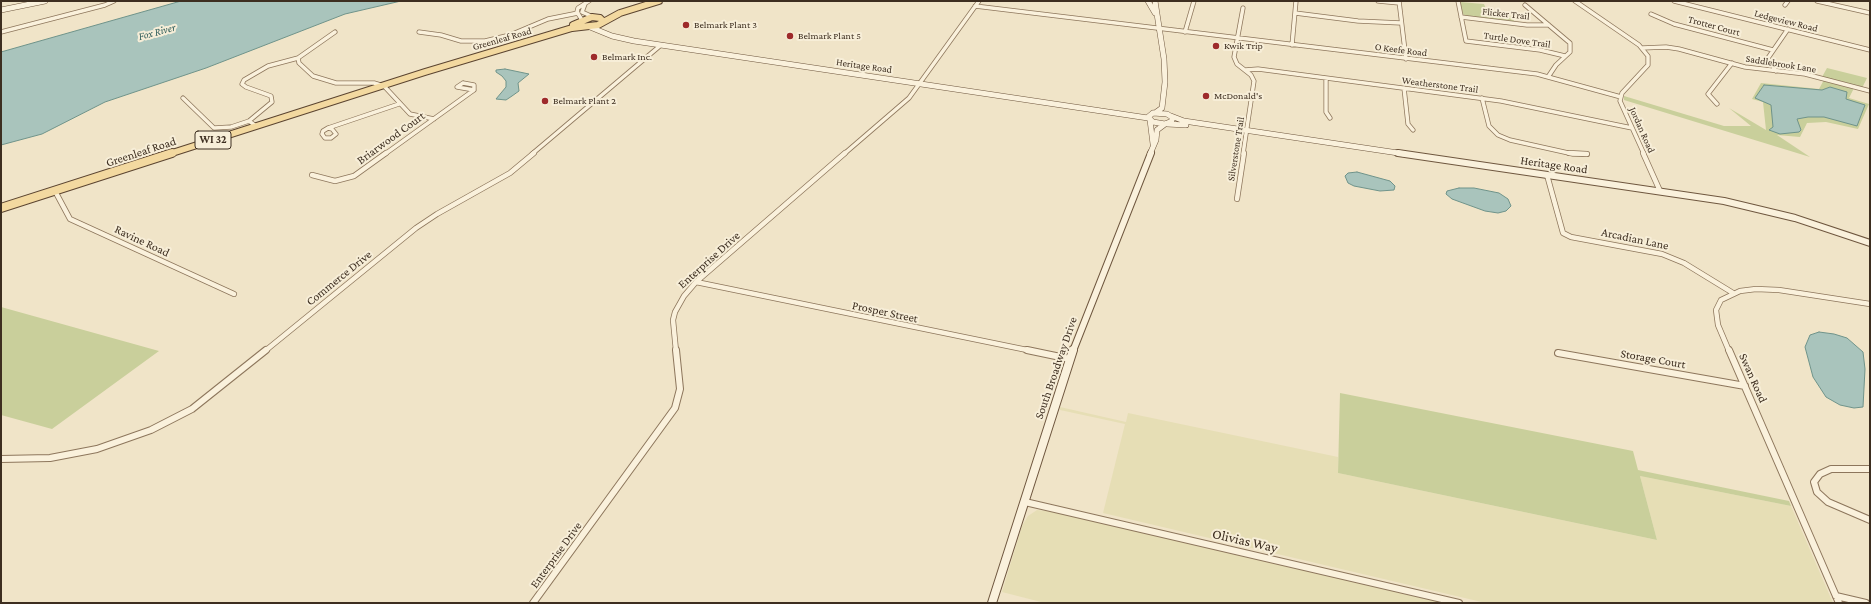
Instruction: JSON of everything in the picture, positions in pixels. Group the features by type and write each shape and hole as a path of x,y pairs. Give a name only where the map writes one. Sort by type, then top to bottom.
{"main road":[{"path":"1,10 45,1"},
{"name":"WI 32","path":"584,24 596,17 650,1"},
{"name":"WI 32","path":"584,24 603,22 628,10 659,1"},
{"path":"1148,1 1156,15"},
{"path":"1149,119 1149,115 1162,108 1164,99 1165,71 1155,1"},
{"path":"596,17 602,19 603,22"},
{"name":"Heritage Road","path":"603,22 602,27 604,30 617,37"},
{"name":"Heritage Road","path":"584,24 617,37 661,45 1110,111 1149,119 1156,124 1230,128"},
{"name":"Greenleaf Road","path":"1,208 425,72 584,24"},
{"path":"1164,99 1170,116"},
{"name":"Heritage Road","path":"1110,111 1154,113 1170,116 1184,121 1212,124 1248,131 1724,201 1773,212 1818,225 1870,243"},
{"name":"South Broadway Drive","path":"992,603 1070,359 1153,144 1156,140 1157,130 1172,121 1170,116"},
{"name":"South Broadway Drive","path":"1149,119 1153,144"}],"street":[{"path":"1,32 105,5 114,1"},
{"path":"584,24 577,10 579,6 589,1"},
{"path":"589,1 581,10 584,14 596,17"},
{"name":"Enterprise Drive","path":"533,603 665,424 674,408 680,389 680,380 673,320 681,300 696,282 902,104 921,83 978,1"},
{"path":"1185,32 1194,1"},
{"path":"1292,45 1296,1"},
{"path":"1378,1 1399,2 1406,59"},
{"path":"1458,1 1461,17"},
{"path":"1575,1 1642,48"},
{"name":"Ledgeview Road","path":"1674,1 1688,3 1870,50"},
{"path":"1785,5 1788,1"},
{"path":"1818,1 1870,13"},
{"path":"1525,5 1570,43 1571,50 1556,65 1548,77"},
{"name":"O Keefe Road","path":"975,6 1548,77 1621,97"},
{"path":"1238,38 1243,8"},
{"path":"419,32 436,34 468,42 491,40 510,35 548,19 578,13"},
{"path":"1295,13 1401,23"},
{"name":"Trotter Court","path":"1651,14 1674,24 1773,50"},
{"name":"Flicker Trail","path":"1461,17 1528,25 1549,25"},
{"name":"Turtle Dove Trail","path":"1461,17 1466,41 1540,50 1566,56"},
{"path":"1776,71 1768,60 1773,50 1788,29"},
{"path":"183,98 214,128 231,127 249,121 272,102 271,96 242,84 244,80 268,66 298,58 335,32"},
{"name":"Silverstone Trail","path":"1237,199 1254,81 1251,75 1235,60 1238,38"},
{"name":"Commerce Drive","path":"1,459 50,458 97,449 151,430 192,409 416,228 437,214 510,173 661,45"},
{"name":"Saddlebrook Lane","path":"1642,48 1674,48 1753,69 1811,76 1870,91"},
{"name":"Jordan Road","path":"1642,48 1648,56 1648,65 1622,93 1621,104 1660,191"},
{"path":"298,58 299,63 313,76 327,82 374,83 384,86 399,104 410,114 434,119"},
{"path":"1717,104 1709,97 1708,94 1732,63"},
{"name":"Weatherstone Trail","path":"1245,70 1258,70 1326,78 1482,98 1532,106 1632,128"},
{"path":"1326,78 1326,112 1330,118"},
{"path":"1404,88 1408,124 1413,130"},
{"name":"Briarwood Court","path":"312,175 335,181 351,178 474,90"},
{"path":"1482,98 1489,126 1498,135 1510,140 1573,154 1587,154"},
{"path":"328,128 399,104"},
{"path":"249,121 256,126"},
{"name":"Arcadian Lane","path":"1547,175 1563,232 1570,237 1662,254 1684,264 1733,293"},
{"name":"Ravine Road","path":"55,191 70,219 234,294"},
{"name":"Prosper Street","path":"696,282 1070,359"},
{"name":"Swan Road","path":"1838,600 1716,316 1718,305 1721,300 1733,293 1748,290 1767,289 1870,304"},
{"name":"Storage Court","path":"1558,353 1745,386"},
{"path":"1870,469 1832,469 1820,474 1814,482 1817,492 1828,502 1870,520"},
{"name":"Olivias Way","path":"1025,502 1459,603"},
{"path":"1838,600 1866,603"}],"shaded area":[{"path":"1060,407 1126,422 1128,413 1338,457 1338,473 1657,540 1640,476 1791,506 1833,603 1486,603 1103,513 1125,424 1060,410"},
{"path":"1037,510 1055,512 1444,603 1045,603 1002,592 1022,526 1028,516"}],"green space":[{"path":"1460,2 1484,4 1486,9 1507,12 1515,22 1466,16 1463,14"},
{"path":"1827,68 1867,78 1862,88 1855,86 1849,98 1869,104 1858,129 1826,122 1807,123 1800,137 1777,135 1810,157 1624,100 1624,96 1724,126 1751,126 1729,108 1766,130 1763,102 1752,99 1761,83 1819,89 1825,78 1822,77"},
{"path":"1,307 159,351 52,429 1,415"},
{"path":"1340,393 1633,451 1638,470 1789,501 1791,506 1640,476 1657,540 1338,473"}],"water":[{"name":"Fox River","path":"181,1 401,1 345,14 206,68 105,102 42,134 1,145 1,52"},
{"path":"505,69 529,74 518,83 519,91 506,100 496,99 506,87 506,81 496,72 496,70"},
{"path":"1764,85 1822,90 1830,87 1847,92 1846,99 1865,105 1857,126 1824,117 1808,117 1797,119 1801,130 1799,132 1780,134 1769,130 1773,127 1771,105 1755,98"},
{"path":"1357,172 1390,181 1395,186 1394,190 1380,191 1354,186 1348,183 1345,176 1348,173"},
{"path":"1459,188 1474,188 1499,193 1508,199 1511,206 1506,211 1498,213 1485,211 1452,199 1446,194 1447,191"},
{"path":"1819,332 1847,338 1863,352 1865,369 1863,407 1854,408 1840,405 1826,397 1813,377 1805,347 1810,335"}],"place":[{"name":"Belmark Plant 3","path":"686,25"},
{"name":"Belmark Plant 5","path":"790,36"},
{"name":"Kwik Trip","path":"1216,46"},
{"name":"Belmark Inc.","path":"594,57"},
{"name":"McDonald's","path":"1206,96"},
{"name":"Belmark Plant 2","path":"545,101"}]}
